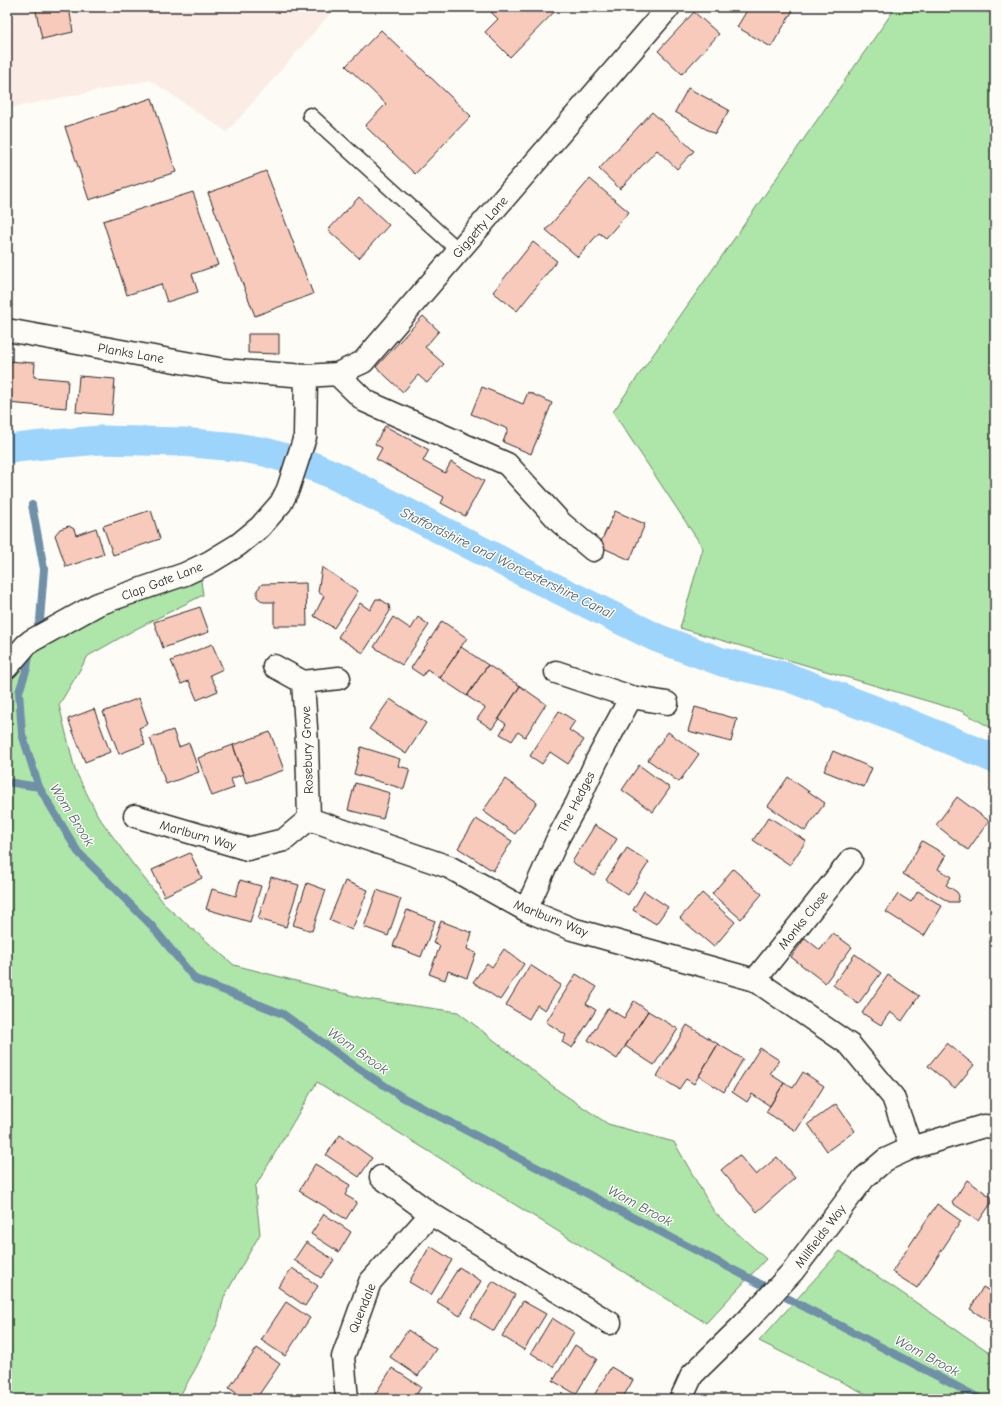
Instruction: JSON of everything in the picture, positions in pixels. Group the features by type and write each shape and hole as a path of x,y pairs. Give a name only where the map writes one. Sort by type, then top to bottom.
{"street":[{"name":"Giggetty Lane","path":"256,373 306,376 337,374 363,362 669,7"},
{"name":"Planks Lane","path":"7,330 224,370 256,373"},
{"path":"337,374 365,401 507,464 561,523 593,550"},
{"name":"Clap Gate Lane","path":"7,667 26,645 98,604 185,574 210,562 238,545 260,527 281,503 288,489 306,437 306,376"},
{"path":"274,666 303,682 339,678"},
{"path":"556,672 631,697 667,703"},
{"name":"Rosebury Grove","path":"303,682 307,743 309,819"},
{"name":"The Hedges","path":"526,910 558,838 577,803 597,760 631,697"},
{"name":"Marlburn Way","path":"135,816 247,849 284,840 309,819 449,867 526,910 572,929 755,980 850,1045 893,1097 911,1148"},
{"name":"Monks Close","path":"755,980 851,860"},
{"name":"Millfields Way","path":"681,1399 692,1375 744,1324 793,1271 864,1178 885,1160 911,1148 984,1126 995,1127"},
{"path":"381,1177 431,1214 610,1323"},
{"name":"Quendale","path":"347,1399 343,1357 370,1282 431,1214"}],"lane":[{"path":"310,115 459,252"}],"shaded area":[{"path":"7,7 336,7 227,132 150,80 10,108 11,37 7,22"}],"green space":[{"path":"896,7 995,7 995,730 961,711 680,628 703,548 613,412"},
{"path":"7,22 11,37 7,222"},
{"path":"200,574 203,595 134,630 88,656 59,705 75,770 98,816 132,863 167,907 234,965 366,999 458,1012 559,1091 608,1124 674,1142 714,1212 766,1259 706,1323 317,1082 255,1187 260,1234 224,1297 218,1322 197,1366 178,1399 7,1399 7,690 23,658 107,606"},
{"path":"840,1251 995,1356 995,1399 876,1399 759,1341"}],"building":[{"path":"35,7 69,7 73,32 42,39"},
{"path":"486,7 559,7 510,57 485,32 498,19"},
{"path":"749,7 795,7 771,47 737,27"},
{"path":"694,12 719,34 682,74 658,51"},
{"path":"381,30 471,116 415,174 365,126 386,104 346,66"},
{"path":"688,88 729,110 715,134 675,112"},
{"path":"152,98 176,172 89,200 65,127"},
{"path":"652,112 694,151 677,169 657,150 620,189 599,169"},
{"path":"266,171 313,294 255,316 208,193"},
{"path":"590,179 629,212 606,238 599,233 578,257 546,230"},
{"path":"193,192 218,265 192,274 198,292 167,302 161,284 127,295 103,221"},
{"path":"359,197 389,225 359,258 328,230"},
{"path":"533,242 557,261 517,311 493,292"},
{"path":"423,316 439,331 425,347 444,364 427,383 418,375 403,392 376,367"},
{"path":"248,334 279,334 279,354 248,353"},
{"path":"7,361 35,363 34,377 68,380 66,408 7,403"},
{"path":"79,376 115,379 112,415 76,412"},
{"path":"482,387 523,404 528,392 552,403 531,454 503,442 508,429 471,414"},
{"path":"385,426 429,450 423,461 445,473 451,462 484,481 465,516 441,503 444,497 376,459 382,448 375,444"},
{"path":"151,510 160,539 113,555 103,526"},
{"path":"615,511 645,524 630,560 599,546"},
{"path":"69,526 74,529 76,535 96,528 104,554 66,567 55,535 60,529"},
{"path":"322,567 358,591 334,628 314,616 324,596 318,592"},
{"path":"306,583 307,626 274,626 274,602 263,602 257,597 257,590 262,584"},
{"path":"376,599 380,599 389,605 390,611 363,653 338,637 360,603 370,610"},
{"path":"200,607 209,632 163,648 154,622"},
{"path":"393,617 411,629 418,617 429,625 402,665 374,647"},
{"path":"442,621 467,638 440,678 427,669 423,676 411,668"},
{"path":"212,644 223,669 210,675 218,691 197,700 189,681 181,684 171,661"},
{"path":"461,647 488,665 467,696 440,678"},
{"path":"488,665 520,686 492,729 477,719 485,708 467,696"},
{"path":"520,686 546,704 525,737 518,732 512,741 500,734 506,724 499,719"},
{"path":"139,698 148,724 139,728 145,744 119,754 103,712"},
{"path":"390,699 426,723 406,754 369,729"},
{"path":"695,707 737,719 731,742 688,731"},
{"path":"94,709 110,752 85,762 68,719"},
{"path":"559,711 575,721 569,730 584,740 568,764 550,752 542,764 530,756"},
{"path":"173,730 179,747 189,743 199,772 166,784 150,738"},
{"path":"270,732 284,770 246,783 233,745"},
{"path":"668,732 699,754 679,782 648,760"},
{"path":"233,745 243,774 231,779 234,788 212,796 198,758"},
{"path":"361,747 400,759 398,766 410,769 404,789 354,774"},
{"path":"833,751 872,768 864,787 824,771"},
{"path":"639,765 670,788 653,812 622,790"},
{"path":"788,777 825,803 805,831 768,806"},
{"path":"505,779 537,802 515,834 483,811"},
{"path":"355,783 390,793 383,819 348,810"},
{"path":"957,797 989,821 968,850 936,825"},
{"path":"769,817 806,841 790,865 753,840"},
{"path":"476,819 512,841 493,871 458,848"},
{"path":"595,825 617,839 594,876 572,862"},
{"path":"922,841 946,855 938,869 951,877 946,885 957,892 959,896 958,902 949,902 903,874"},
{"path":"627,848 649,862 628,895 606,880"},
{"path":"190,853 202,878 164,896 152,870"},
{"path":"733,869 762,894 741,919 712,894"},
{"path":"271,877 299,885 286,927 258,919"},
{"path":"240,880 261,886 250,922 206,909 212,889 236,896"},
{"path":"345,881 368,890 352,930 329,920"},
{"path":"307,883 326,890 312,931 293,925"},
{"path":"377,890 401,899 388,936 364,927"},
{"path":"644,891 668,907 656,924 633,910"},
{"path":"918,891 942,906 924,936 886,912 898,894 911,902"},
{"path":"702,893 735,922 714,947 680,918"},
{"path":"407,910 435,921 421,957 393,946"},
{"path":"441,921 472,933 467,949 476,953 467,978 448,971 445,980 429,974 440,946 433,943"},
{"path":"833,933 852,947 825,983 791,957 805,938 820,950"},
{"path":"504,949 524,964 500,1000 473,982 487,963 492,967"},
{"path":"855,954 881,973 858,1004 833,985"},
{"path":"530,965 561,985 545,1010 537,1005 529,1019 506,1005"},
{"path":"576,974 597,987 586,1004 596,1010 572,1048 562,1042 566,1035 546,1022"},
{"path":"888,975 919,996 902,1021 890,1012 881,1025 862,1013"},
{"path":"634,1001 648,1011 617,1059 588,1040 608,1008 624,1018"},
{"path":"648,1011 678,1029 654,1065 625,1046"},
{"path":"687,1025 718,1044 694,1084 686,1079 679,1089 657,1076"},
{"path":"947,1043 974,1065 955,1088 928,1066"},
{"path":"718,1044 743,1059 724,1092 699,1076"},
{"path":"760,1048 779,1060 770,1074 784,1083 770,1106 752,1094 747,1102 732,1092"},
{"path":"803,1072 824,1086 796,1131 766,1112 784,1083 793,1088"},
{"path":"836,1104 855,1131 827,1151 808,1124"},
{"path":"340,1135 372,1158 359,1177 326,1155"},
{"path":"739,1155 756,1175 777,1157 795,1178 757,1212 721,1170"},
{"path":"315,1164 350,1185 345,1195 357,1202 346,1219 299,1191"},
{"path":"967,1180 994,1199 979,1221 952,1203"},
{"path":"937,1204 961,1221 917,1288 892,1272"},
{"path":"324,1214 351,1232 339,1252 311,1234"},
{"path":"306,1242 334,1260 321,1278 294,1260"},
{"path":"430,1246 452,1260 431,1295 409,1282"},
{"path":"459,1267 481,1281 460,1316 437,1302"},
{"path":"292,1268 318,1286 305,1306 278,1287"},
{"path":"493,1281 515,1295 494,1331 471,1317"},
{"path":"983,1287 995,1294 995,1325 970,1309"},
{"path":"523,1301 546,1314 524,1350 502,1336"},
{"path":"286,1302 310,1318 285,1356 261,1340"},
{"path":"552,1318 574,1332 553,1367 531,1353"},
{"path":"408,1330 436,1349 418,1376 390,1357"},
{"path":"575,1345 597,1359 576,1394 553,1381"},
{"path":"257,1348 280,1364 256,1399 245,1399 229,1388"},
{"path":"611,1367 633,1380 622,1399 592,1399"},
{"path":"392,1368 421,1387 414,1399 372,1399"}],"waterway":[{"name":"Staffordshire and Worcestershire Canal","path":"7,449 100,440 182,442 236,447 265,452 312,466 334,475 523,572 657,638 722,662 787,677 901,720 995,759"},
{"name":"Wom Brook","path":"32,505 44,569 40,620 35,634"},
{"name":"Wom Brook","path":"30,649 27,668 19,692 22,734 39,787 78,852 151,925 195,979 283,1014 352,1064 402,1097 981,1399"},
{"path":"7,782 39,787"}]}
